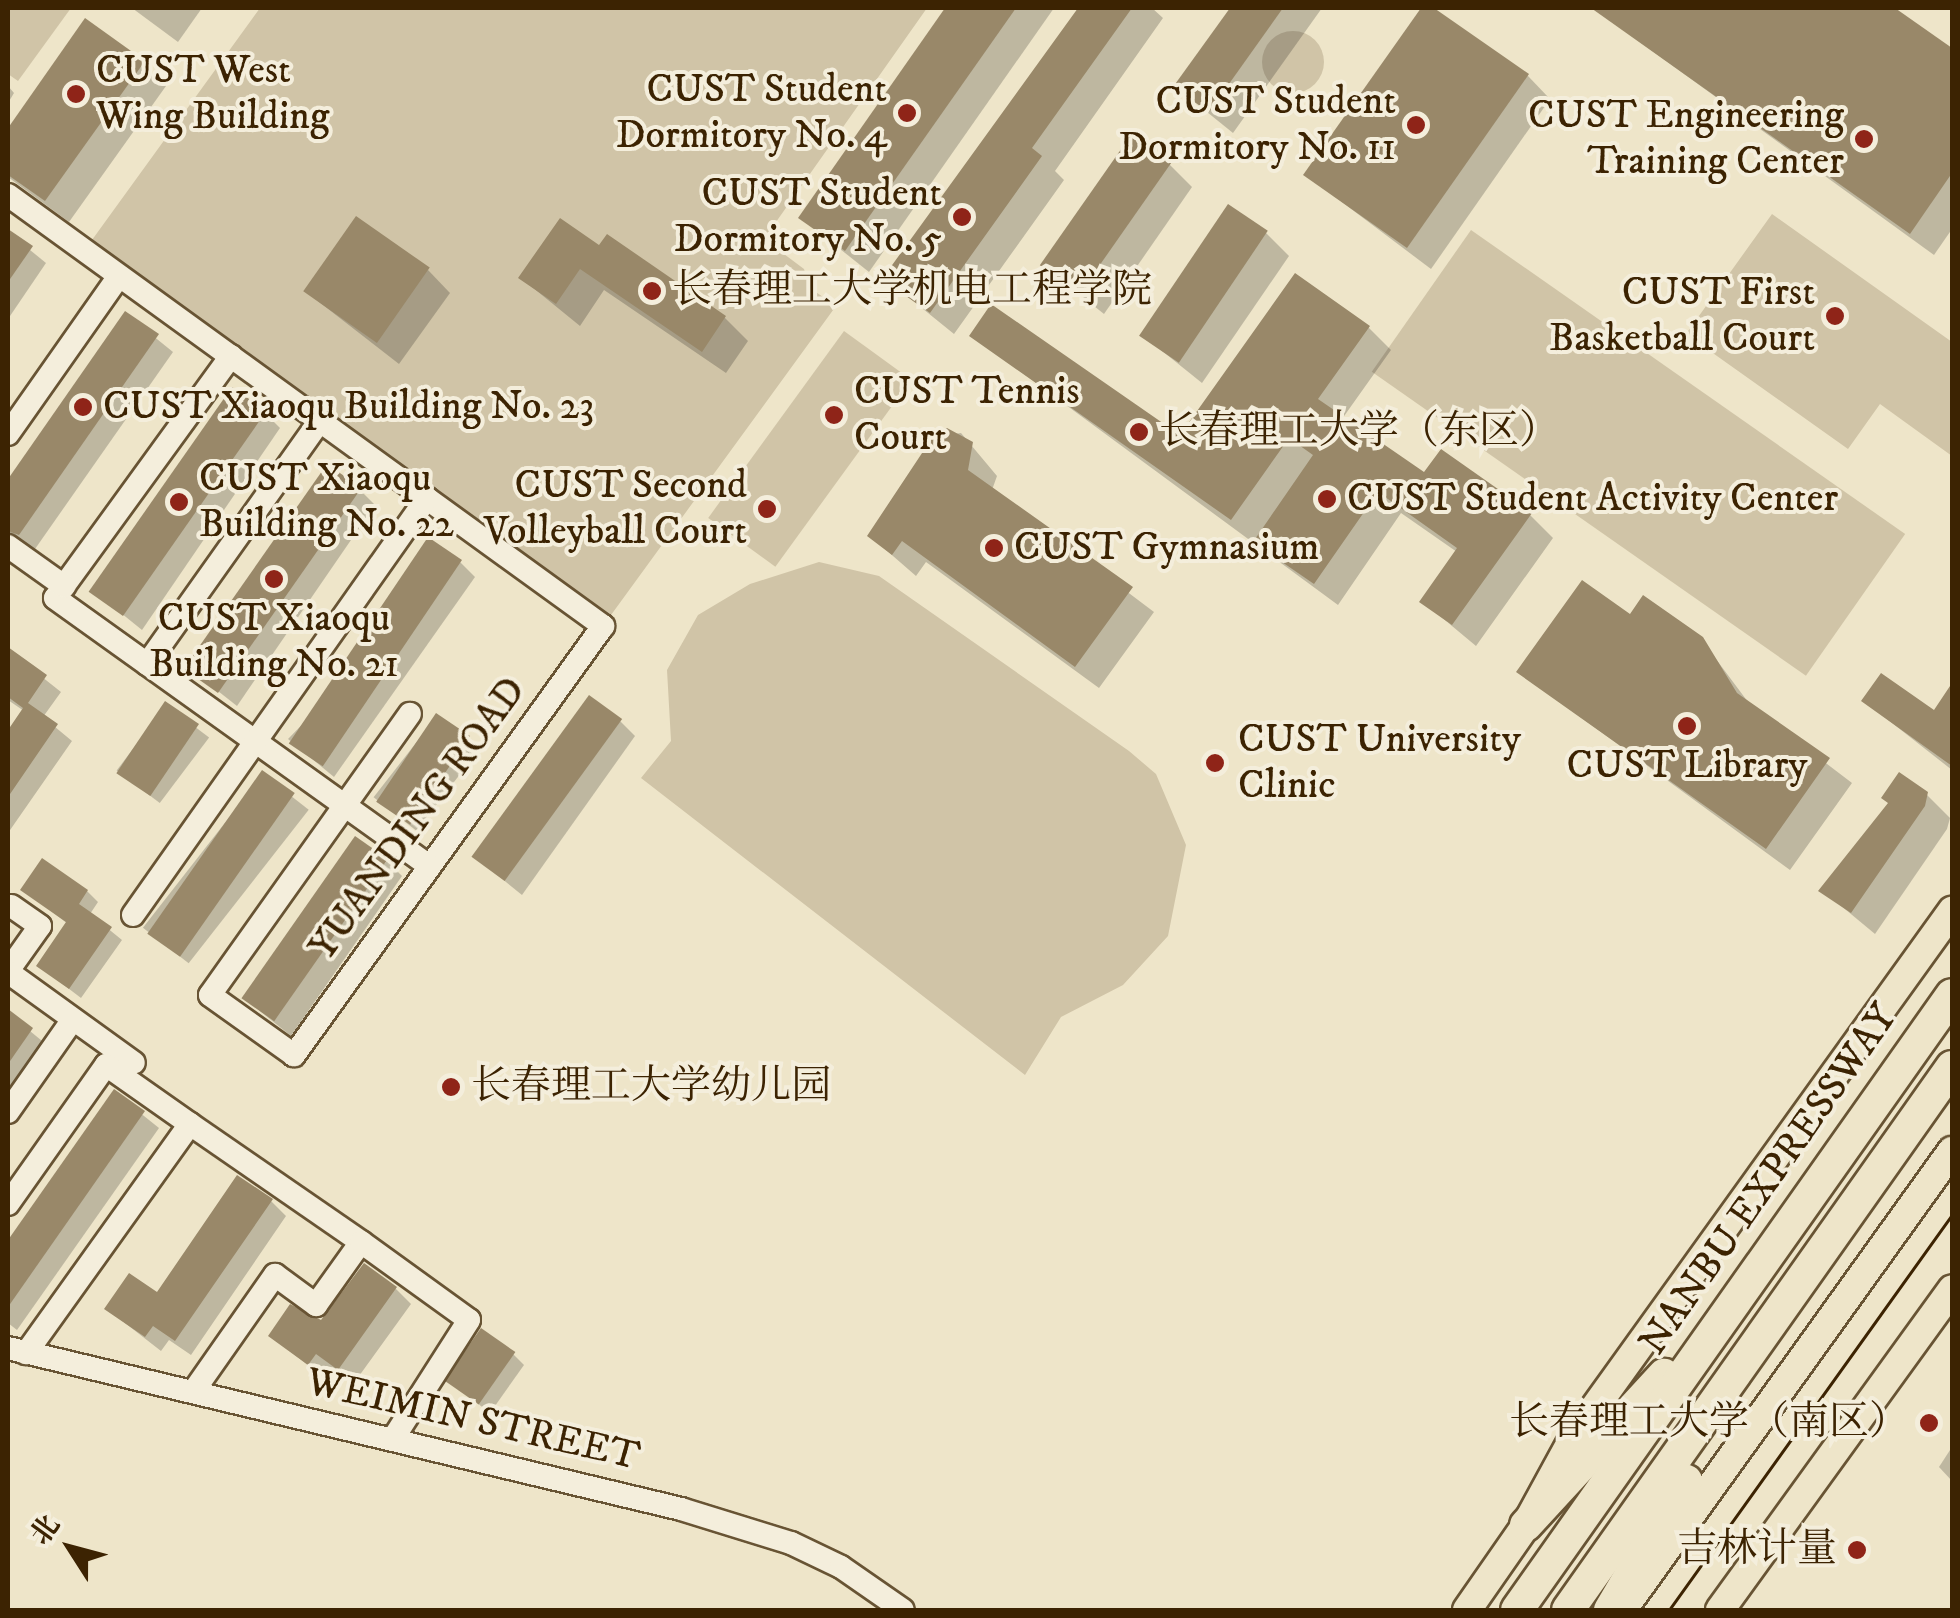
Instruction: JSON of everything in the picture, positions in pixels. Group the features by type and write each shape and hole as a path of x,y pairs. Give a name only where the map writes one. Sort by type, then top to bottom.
{"highway":[{"name":"NANBU EXPRESSWAY","path":"1517,1610 1952,995"},
{"path":"1568,1610 1952,1067"},
{"path":"1610,1610 1805,1279"},
{"path":"1526,1526 1589,1449 1724,1315"}],"main road":[{"path":"1467,1610 1526,1526 1575,1436 1952,911"},
{"path":"1622,1610 1952,1151"},
{"path":"1720,1610 1952,1289"}],"street":[{"path":"8,196 427,498 133,915"},
{"path":"8,434 119,276"},
{"path":"230,356 55,598 430,866"},
{"path":"147,664 320,421"},
{"name":"YUANDING ROAD","path":"345,805 210,995 294,1055 603,626 427,498"},
{"path":"8,546 64,586"},
{"path":"345,805 410,714"},
{"path":"11,906 40,926 8,972 134,1064"},
{"path":"8,1112 73,1019"},
{"path":"8,1204 106,1065 469,1320 393,1439"},
{"path":"17,1350 190,1124"},
{"path":"193,1392 275,1275 316,1304 361,1242"},
{"name":"WEIMIN STREET","path":"17,1350 393,1439 791,1542 841,1567 903,1610"}],"shaded area":[{"path":"8,8 71,8 18,81 8,74"},
{"path":"260,8 927,8 764,239 804,269 810,288 836,306 603,626 84,251"},
{"path":"1293,31 1315,40 1324,62 1315,84 1293,93 1271,84 1262,62 1271,40"},
{"name":"CUST First Basketball Court","path":"1772,214 1952,342 1952,456 1880,404 1848,449 1686,334"},
{"path":"1471,230 1905,534 1806,676 1372,372"},
{"name":"CUST Tennis Court","path":"844,331 911,380 775,567 708,518"},
{"path":"819,562 879,576 1129,751 1156,774 1186,845 1168,936 1123,985 1061,1017 1025,1075 641,778 671,741 667,670 698,615 750,584"}],"building":[{"name":"CUST Student Dormitory No. 4","path":"945,8 1016,8 845,251 798,218"},
{"name":"CUST Student Dormitory No. 5","path":"1078,8 1132,8 1032,148 1042,156 930,313 882,279"},
{"path":"1230,8 1283,8 1209,112 1173,87"},
{"name":"CUST Student Dormitory No. 11","path":"1421,8 1434,8 1529,74 1407,248 1303,175"},
{"name":"CUST Engineering Training Center","path":"1591,8 1895,8 1952,48 1952,173 1910,234"},
{"name":"CUST West Wing Building","path":"85,18 145,61 45,201 8,175 8,128"},
{"path":"1131,135 1171,163 1080,293 1040,265"},
{"path":"1228,204 1268,231 1179,363 1139,336"},
{"path":"356,216 430,268 377,343 303,291"},
{"name":"长春理工大学机电工程学院","path":"560,218 599,245 607,234 726,316 702,352 580,269 556,304 518,278"},
{"path":"8,229 33,246 8,282"},
{"path":"1295,273 1370,326 1318,399 1424,472 1441,449 1532,513 1452,625 1419,602 1457,548 1378,492 1314,584 1253,542 1313,455 1289,438 1231,520 969,336 991,304 1180,435"},
{"name":"CUST Xiaoqu Building No. 23","path":"125,311 159,334 19,535 8,531 8,479"},
{"name":"CUST Xiaoqu Building No. 22","path":"232,387 266,411 123,616 89,592"},
{"name":"CUST Gymnasium","path":"947,428 973,442 968,470 1133,587 1075,667 902,541 892,555 867,536 934,435"},
{"name":"CUST Xiaoqu Building No. 21","path":"327,464 361,488 218,693 184,669"},
{"path":"428,537 462,560 323,766 289,743"},
{"name":"CUST Library","path":"1582,580 1630,614 1643,595 1703,637 1737,693 1830,758 1766,849 1516,672"},
{"path":"8,647 47,675 28,703 58,724 8,797 8,730 23,708 8,697"},
{"path":"1881,673 1934,710 1952,683 1952,766 1861,701"},
{"path":"589,695 622,719 505,881 471,857"},
{"path":"165,701 199,724 150,796 116,773"},
{"path":"436,713 470,736 410,825 376,802"},
{"path":"262,770 295,793 180,957 147,934"},
{"path":"1899,772 1928,792 1925,806 1851,913 1818,891 1888,803 1881,798"},
{"path":"355,836 388,859 274,1021 241,998"},
{"path":"42,858 88,890 79,904 112,927 69,989 36,966 66,922 20,890"},
{"path":"8,1009 33,1028 8,1064"},
{"path":"114,1089 145,1111 8,1307 8,1240"},
{"path":"237,1175 273,1199 175,1341 153,1326 145,1337 104,1309 129,1273 157,1292"},
{"path":"364,1263 397,1287 338,1370 316,1354 308,1365 268,1336 290,1304 321,1320"},
{"path":"481,1328 515,1352 479,1405 444,1380"}],"tram line":[{"path":"1669,1610 1952,1215"}],"place":[{"name":"CUST West Wing Building","path":"76,94"},
{"name":"CUST Student Dormitory No. 4","path":"907,113"},
{"name":"CUST Student Dormitory No. 11","path":"1416,125"},
{"name":"CUST Engineering Training Center","path":"1864,139"},
{"name":"CUST Student Dormitory No. 5","path":"962,217"},
{"name":"长春理工大学机电工程学院","path":"652,291"},
{"name":"CUST First Basketball Court","path":"1835,316"},
{"name":"CUST Xiaoqu Building No. 23","path":"83,407"},
{"name":"CUST Tennis Court","path":"834,415"},
{"name":"长春理工大学（东区）","path":"1139,432"},
{"name":"CUST Student Activity Center","path":"1327,499"},
{"name":"CUST Xiaoqu Building No. 22","path":"179,502"},
{"name":"CUST Second Volleyball Court","path":"767,509"},
{"name":"CUST Gymnasium","path":"994,548"},
{"name":"CUST Xiaoqu Building No. 21","path":"274,579"},
{"name":"CUST Library","path":"1687,726"},
{"name":"CUST University Clinic","path":"1215,763"},
{"name":"长春理工大学幼儿园","path":"451,1087"},
{"name":"长春理工大学（南区）","path":"1929,1423"},
{"name":"吉林计量","path":"1857,1550"}]}
